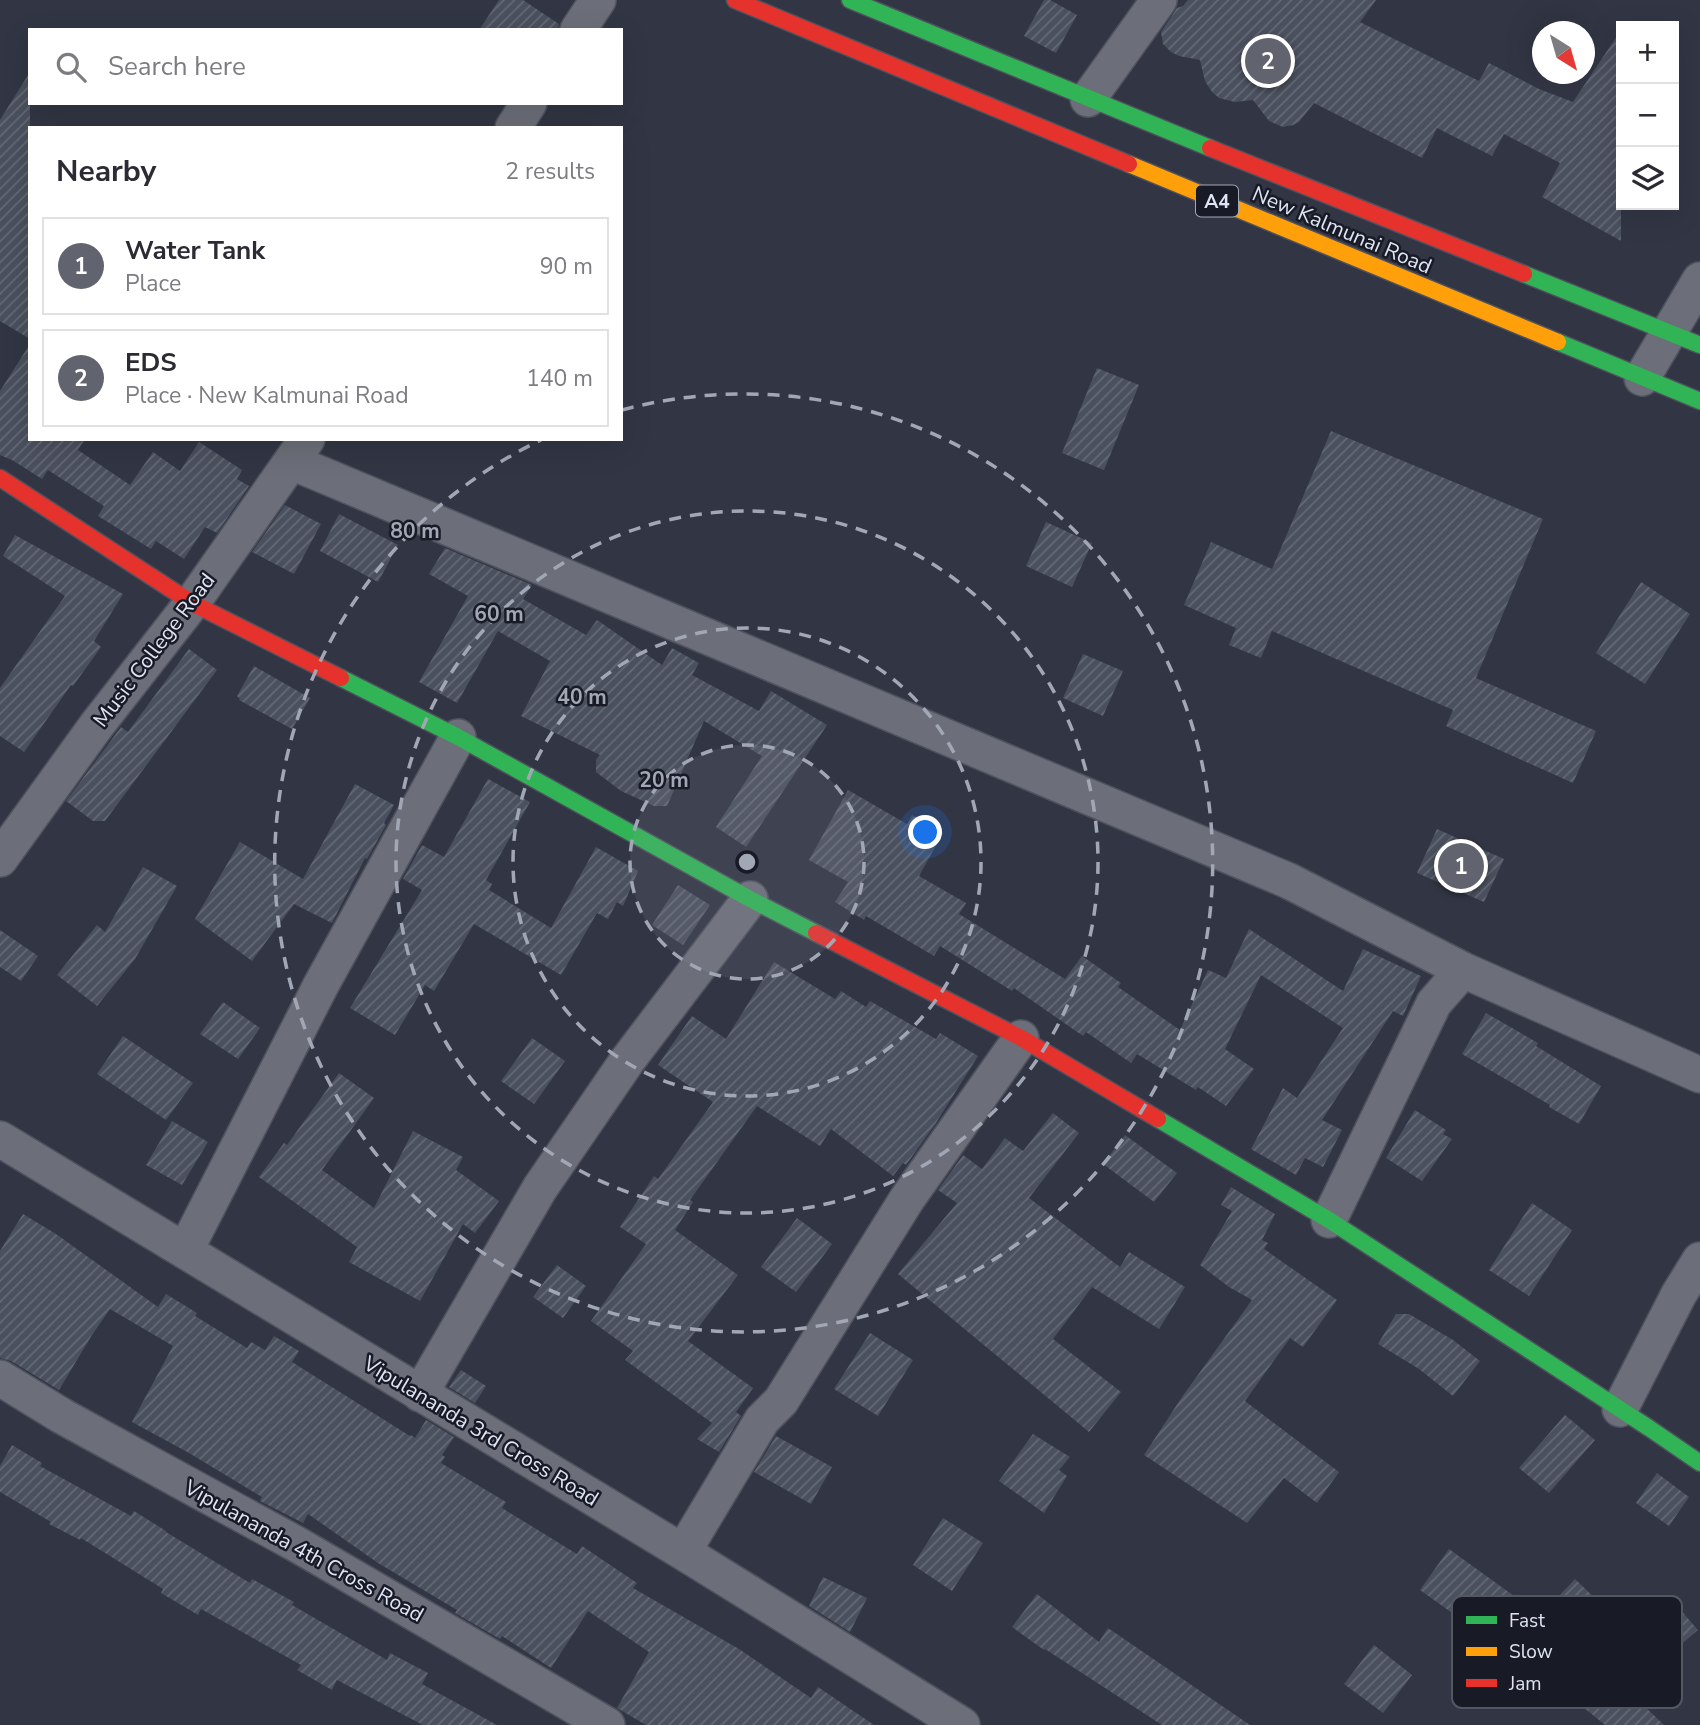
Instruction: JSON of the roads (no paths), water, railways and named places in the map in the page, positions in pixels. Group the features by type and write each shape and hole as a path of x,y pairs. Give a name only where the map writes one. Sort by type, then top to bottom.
{"main road":[{"name":"New Kalmunai Road","path":"735,0 1700,401"},
{"name":"New Kalmunai Road","path":"850,0 1684,339"},
{"path":"0,478 192,603 458,737 750,900 1021,1038 1329,1220 1700,1464"}],"street":[{"path":"579,28 598,0"},
{"path":"1088,99 1159,0"},
{"path":"514,126 528,105"},
{"path":"1642,378 1684,339 1700,280"},
{"path":"300,450 1289,881 1463,970 1700,1075"},
{"name":"Music College Road","path":"0,859 96,726 192,603 300,450"},
{"path":"186,1251 321,985 458,737"},
{"path":"419,1394 540,1188 627,1061 750,900"},
{"path":"1329,1220 1434,1003 1463,970"},
{"path":"682,1552 762,1420 781,1401 907,1199 1021,1038"},
{"name":"Vipulananda 3rd Cross Road","path":"0,1139 962,1725"},
{"path":"1620,1409 1679,1294 1700,1260"},
{"name":"Vipulananda 4th Cross Road","path":"0,1378 62,1416 298,1545 607,1725"}],"place":[{"name":"EDS","path":"1268,61"},
{"name":"Water Tank","path":"1461,866"}]}
